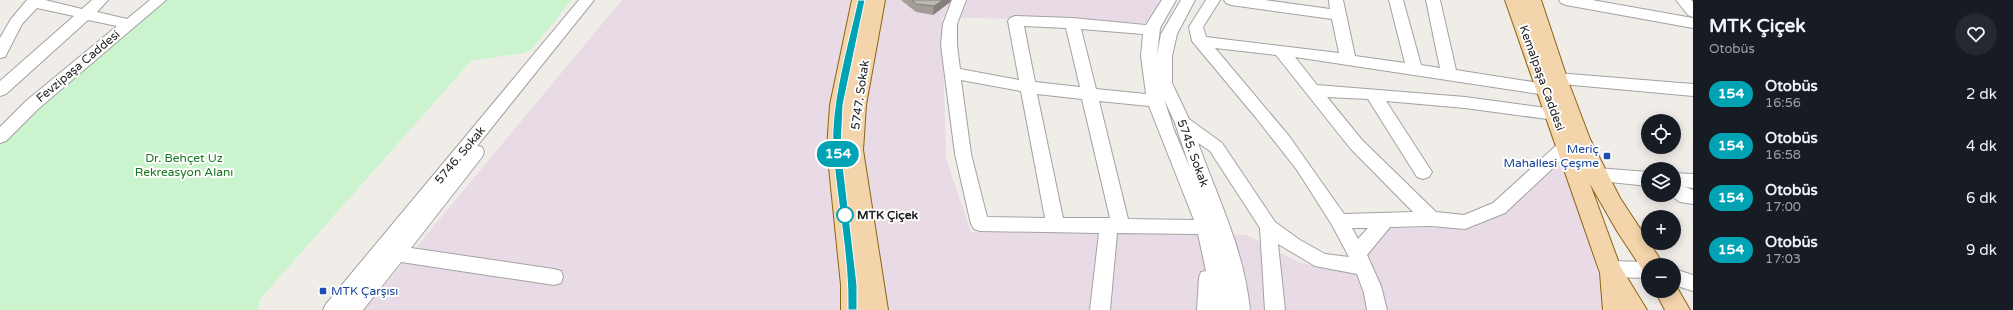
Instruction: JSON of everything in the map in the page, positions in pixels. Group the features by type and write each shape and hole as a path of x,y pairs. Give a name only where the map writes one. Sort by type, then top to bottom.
{"main road":[{"name":"5747. Sokak","path":"853,310 853,285 837,148 840,105 861,0"},
{"name":"5747. Sokak","path":"876,0 856,105 853,150 876,310"},
{"name":"Kemalpaşa Caddesi","path":"1514,0 1552,84 1590,162 1626,229 1647,258"},
{"name":"Kemalpaşa Caddesi","path":"1532,0 1552,84 1555,114 1610,268 1635,310"},
{"path":"1610,268 1615,310"},
{"path":"1671,298 1678,310"}],"street":[{"path":"0,90 101,0"},
{"name":"Fevzipaşa Caddesi","path":"0,137 32,105 128,24 159,0"},
{"name":"5746. Sokak","path":"352,310 389,252 587,0"},
{"name":"5746. Sokak","path":"333,310 389,252 573,30 600,0"},
{"path":"959,0 950,24 949,45 963,154 980,224 1205,227"},
{"name":"5745. Sokak","path":"1169,0 1152,30 1150,65 1155,101 1205,227 1214,260 1221,310"},
{"name":"5745. Sokak","path":"1188,0 1169,34 1164,56 1164,82 1183,123 1199,170 1228,244 1238,286 1240,310"},
{"path":"1213,0 1196,27 1200,42 1245,92 1302,164 1340,221 1376,295 1376,310"},
{"path":"1230,0 1337,7 1348,60"},
{"path":"1396,0 1414,69"},
{"path":"1433,0 1449,73"},
{"path":"1566,0 1693,23"},
{"path":"1683,0 1693,12"},
{"path":"0,53 16,22 34,1 85,15 128,24"},
{"path":"1055,225 1015,20 1152,30"},
{"path":"1072,23 1089,94 1115,226 1100,310"},
{"path":"1200,42 1281,50 1414,69 1552,84 1693,90"},
{"path":"1281,50 1356,144 1431,219"},
{"path":"952,73 1027,87 1155,101"},
{"path":"1313,90 1509,107 1555,114"},
{"path":"1373,94 1423,172"},
{"path":"1183,123 1216,147 1269,227 1293,245 1322,262 1360,260"},
{"path":"1340,221 1431,219 1465,222 1499,208 1566,146"},
{"path":"1597,175 1641,178"},
{"path":"1681,180 1693,180"},
{"path":"1681,194 1686,197 1693,197"},
{"path":"1360,260 1385,220"},
{"path":"1269,227 1269,247 1275,310"},
{"path":"389,252 554,277"},
{"path":"1207,310 1209,266 1214,260"},
{"path":"1610,268 1641,270"},
{"path":"1681,280 1693,284"}],"shaded area":[{"name":"MTK Çarşısı","path":"622,0 1165,0 1146,23 942,17 946,159 971,232 1247,235 1300,263 1338,270 1383,228 1472,228 1516,203 1563,157 1599,277 1605,310 364,310"}],"green space":[{"name":"Dr. Behçet Uz Rekreasyon Alanı","path":"160,0 572,0 531,50 524,53 471,61 260,299 258,310 0,310 0,137"}],"building":[{"path":"912,0 943,0 934,6 916,4"}],"bus line":[{"name":"154","path":"853,310 853,285 837,148 840,105 861,0"}],"place":[{"name":"Meriç Mahallesi Çeşme","path":"1607,156"},
{"name":"MTK Çiçek","path":"845,215"},
{"name":"MTK Çarşısı","path":"323,291"}]}
